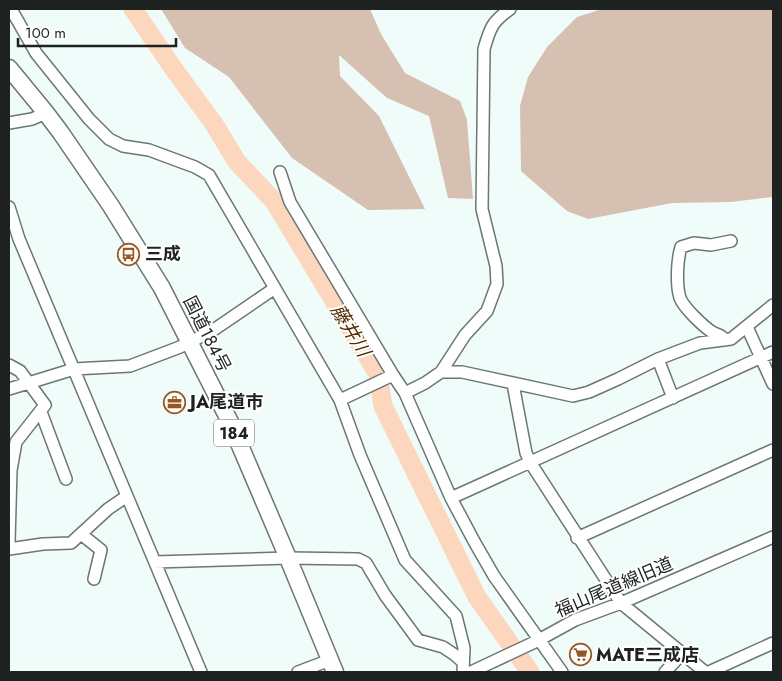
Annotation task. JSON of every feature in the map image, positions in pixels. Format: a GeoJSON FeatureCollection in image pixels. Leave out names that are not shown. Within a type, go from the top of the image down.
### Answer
{"type":"FeatureCollection","features":[{"type":"Feature","properties":{"kind":"highway","name":"国道184号"},"geometry":{"type":"LineString","coordinates":[[9,68],[46,113],[111,206],[162,288],[230,422],[332,666]]}},
{"type":"Feature","properties":{"kind":"street"},"geometry":{"type":"LineString","coordinates":[[11,9],[36,54],[89,119],[109,139],[123,146],[149,150],[195,167],[209,175],[340,400],[360,455],[405,560],[456,616],[464,648],[463,667]]}},
{"type":"Feature","properties":{"kind":"street"},"geometry":{"type":"LineString","coordinates":[[405,393],[441,372],[465,335],[487,311],[497,284],[496,266],[482,209],[484,49],[488,32],[497,18],[510,9]]}},
{"type":"Feature","properties":{"kind":"street"},"geometry":{"type":"LineString","coordinates":[[9,123],[32,119],[46,113]]}},
{"type":"Feature","properties":{"kind":"street"},"geometry":{"type":"LineString","coordinates":[[280,172],[290,202],[391,376],[405,393],[451,498],[494,576],[562,672]]}},
{"type":"Feature","properties":{"kind":"street"},"geometry":{"type":"LineString","coordinates":[[9,207],[14,239],[74,369],[201,672]]}},
{"type":"Feature","properties":{"kind":"street"},"geometry":{"type":"LineString","coordinates":[[725,340],[722,336],[712,332],[687,309],[680,297],[677,260],[681,247],[694,243],[711,245],[731,241]]}},
{"type":"Feature","properties":{"kind":"street"},"geometry":{"type":"LineString","coordinates":[[9,389],[74,369],[130,366],[180,347],[212,331],[275,288]]}},
{"type":"Feature","properties":{"kind":"street"},"geometry":{"type":"LineString","coordinates":[[441,372],[462,372],[573,396],[611,383],[658,359],[700,343],[731,339],[773,305]]}},
{"type":"Feature","properties":{"kind":"street"},"geometry":{"type":"LineString","coordinates":[[747,327],[773,384]]}},
{"type":"Feature","properties":{"kind":"street"},"geometry":{"type":"LineString","coordinates":[[451,498],[773,352]]}},
{"type":"Feature","properties":{"kind":"street"},"geometry":{"type":"LineString","coordinates":[[658,359],[673,398]]}},
{"type":"Feature","properties":{"kind":"street"},"geometry":{"type":"LineString","coordinates":[[9,365],[20,371],[45,405],[16,442],[11,470],[9,542]]}},
{"type":"Feature","properties":{"kind":"street"},"geometry":{"type":"LineString","coordinates":[[340,400],[391,376]]}},
{"type":"Feature","properties":{"kind":"street"},"geometry":{"type":"LineString","coordinates":[[513,384],[526,453],[577,538],[621,603],[705,672]]}},
{"type":"Feature","properties":{"kind":"street"},"geometry":{"type":"LineString","coordinates":[[41,412],[66,479]]}},
{"type":"Feature","properties":{"kind":"street"},"geometry":{"type":"LineString","coordinates":[[577,538],[773,450]]}},
{"type":"Feature","properties":{"kind":"street"},"geometry":{"type":"LineString","coordinates":[[9,549],[43,544],[71,543],[108,509],[127,496]]}},
{"type":"Feature","properties":{"kind":"street"},"geometry":{"type":"LineString","coordinates":[[81,534],[101,550],[94,579]]}},
{"type":"Feature","properties":{"kind":"street","name":"福山尾道線旧道"},"geometry":{"type":"LineString","coordinates":[[471,672],[494,665],[575,620],[621,603],[773,536]]}},
{"type":"Feature","properties":{"kind":"street"},"geometry":{"type":"LineString","coordinates":[[155,562],[288,558],[358,559],[366,563],[385,594],[418,640],[443,648],[463,667]]}},
{"type":"Feature","properties":{"kind":"street"},"geometry":{"type":"LineString","coordinates":[[709,672],[773,643]]}},
{"type":"Feature","properties":{"kind":"street"},"geometry":{"type":"LineString","coordinates":[[666,672],[682,654]]}},
{"type":"Feature","properties":{"kind":"street"},"geometry":{"type":"LineString","coordinates":[[298,672],[332,666]]}},
{"type":"Feature","properties":{"kind":"shaded area"},"geometry":{"type":"Polygon","coordinates":[[[161,9],[370,9],[381,34],[405,73],[460,101],[467,120],[473,199],[448,198],[429,116],[387,98],[339,55],[340,76],[379,116],[425,209],[368,210],[292,158],[229,77],[185,48],[161,9]]]}},
{"type":"Feature","properties":{"kind":"shaded area"},"geometry":{"type":"Polygon","coordinates":[[[602,9],[773,9],[773,197],[731,202],[672,203],[588,219],[567,211],[521,171],[520,106],[528,77],[547,47],[577,17],[602,9]]]}},
{"type":"Feature","properties":{"kind":"waterway","name":"藤井川"},"geometry":{"type":"LineString","coordinates":[[133,9],[214,124],[237,162],[274,201],[378,374],[383,406],[477,597],[530,672]]}},
{"type":"Feature","properties":{"kind":"place","name":"三成"},"geometry":{"type":"Point","coordinates":[129,254]}},
{"type":"Feature","properties":{"kind":"place","name":"JA尾道市"},"geometry":{"type":"Point","coordinates":[174,402]}},
{"type":"Feature","properties":{"kind":"place","name":"MATE三成店"},"geometry":{"type":"Point","coordinates":[580,655]}}]}
